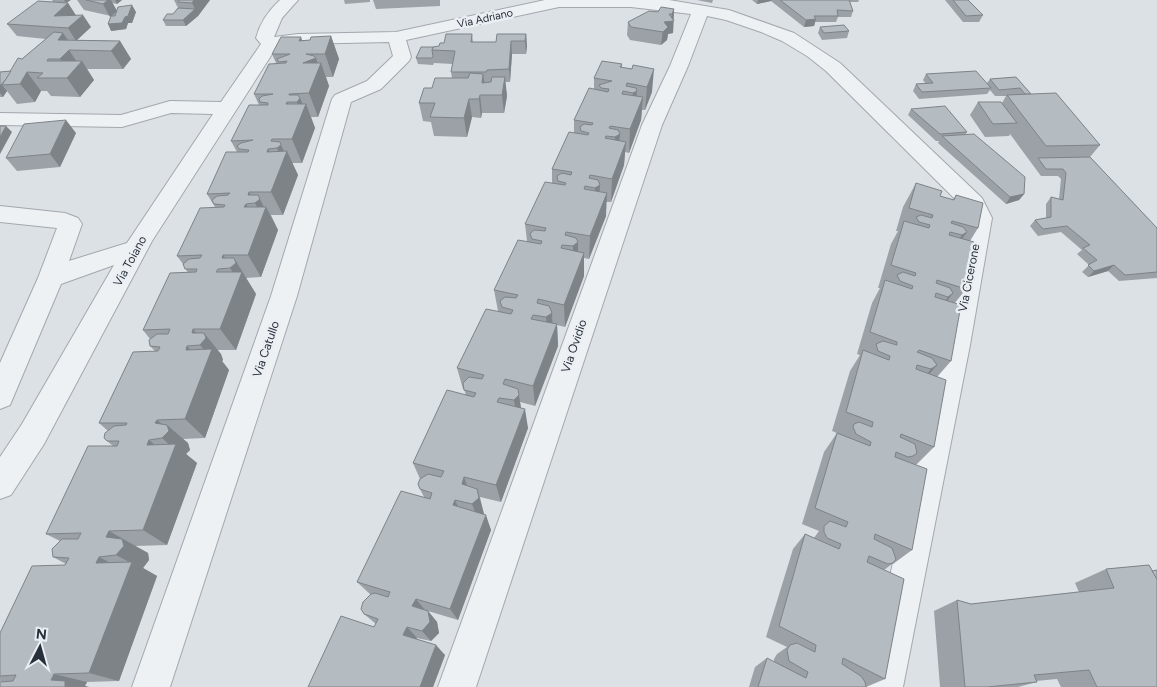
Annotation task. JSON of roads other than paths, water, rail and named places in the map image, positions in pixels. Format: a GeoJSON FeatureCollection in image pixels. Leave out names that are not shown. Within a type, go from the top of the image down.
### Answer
{"type":"FeatureCollection","features":[{"type":"Feature","properties":{"kind":"street"},"geometry":{"type":"LineString","coordinates":[[270,44],[265,38],[267,27],[283,5],[290,0]]}},
{"type":"Feature","properties":{"kind":"street","name":"Via Adriano"},"geometry":{"type":"LineString","coordinates":[[270,44],[298,39],[396,37],[559,2],[631,2],[701,9]]}},
{"type":"Feature","properties":{"kind":"street","name":"Via Ovidio"},"geometry":{"type":"LineString","coordinates":[[457,687],[649,134],[679,66],[701,9]]}},
{"type":"Feature","properties":{"kind":"street","name":"Via Cicerone"},"geometry":{"type":"LineString","coordinates":[[701,9],[730,15],[767,28],[813,52],[833,67],[974,204],[980,218],[956,345],[884,687]]}},
{"type":"Feature","properties":{"kind":"street","name":"Via Catullo"},"geometry":{"type":"LineString","coordinates":[[151,687],[284,296],[342,99],[374,85],[402,57],[396,37]]}},
{"type":"Feature","properties":{"kind":"street","name":"Via Toiano"},"geometry":{"type":"LineString","coordinates":[[0,484],[33,434],[135,250],[270,44]]}},
{"type":"Feature","properties":{"kind":"street"},"geometry":{"type":"LineString","coordinates":[[0,119],[122,121],[170,107],[228,108]]}},
{"type":"Feature","properties":{"kind":"street"},"geometry":{"type":"LineString","coordinates":[[0,214],[64,221],[70,224],[51,278],[0,396]]}},
{"type":"Feature","properties":{"kind":"street"},"geometry":{"type":"LineString","coordinates":[[51,278],[90,263],[135,250]]}}]}
